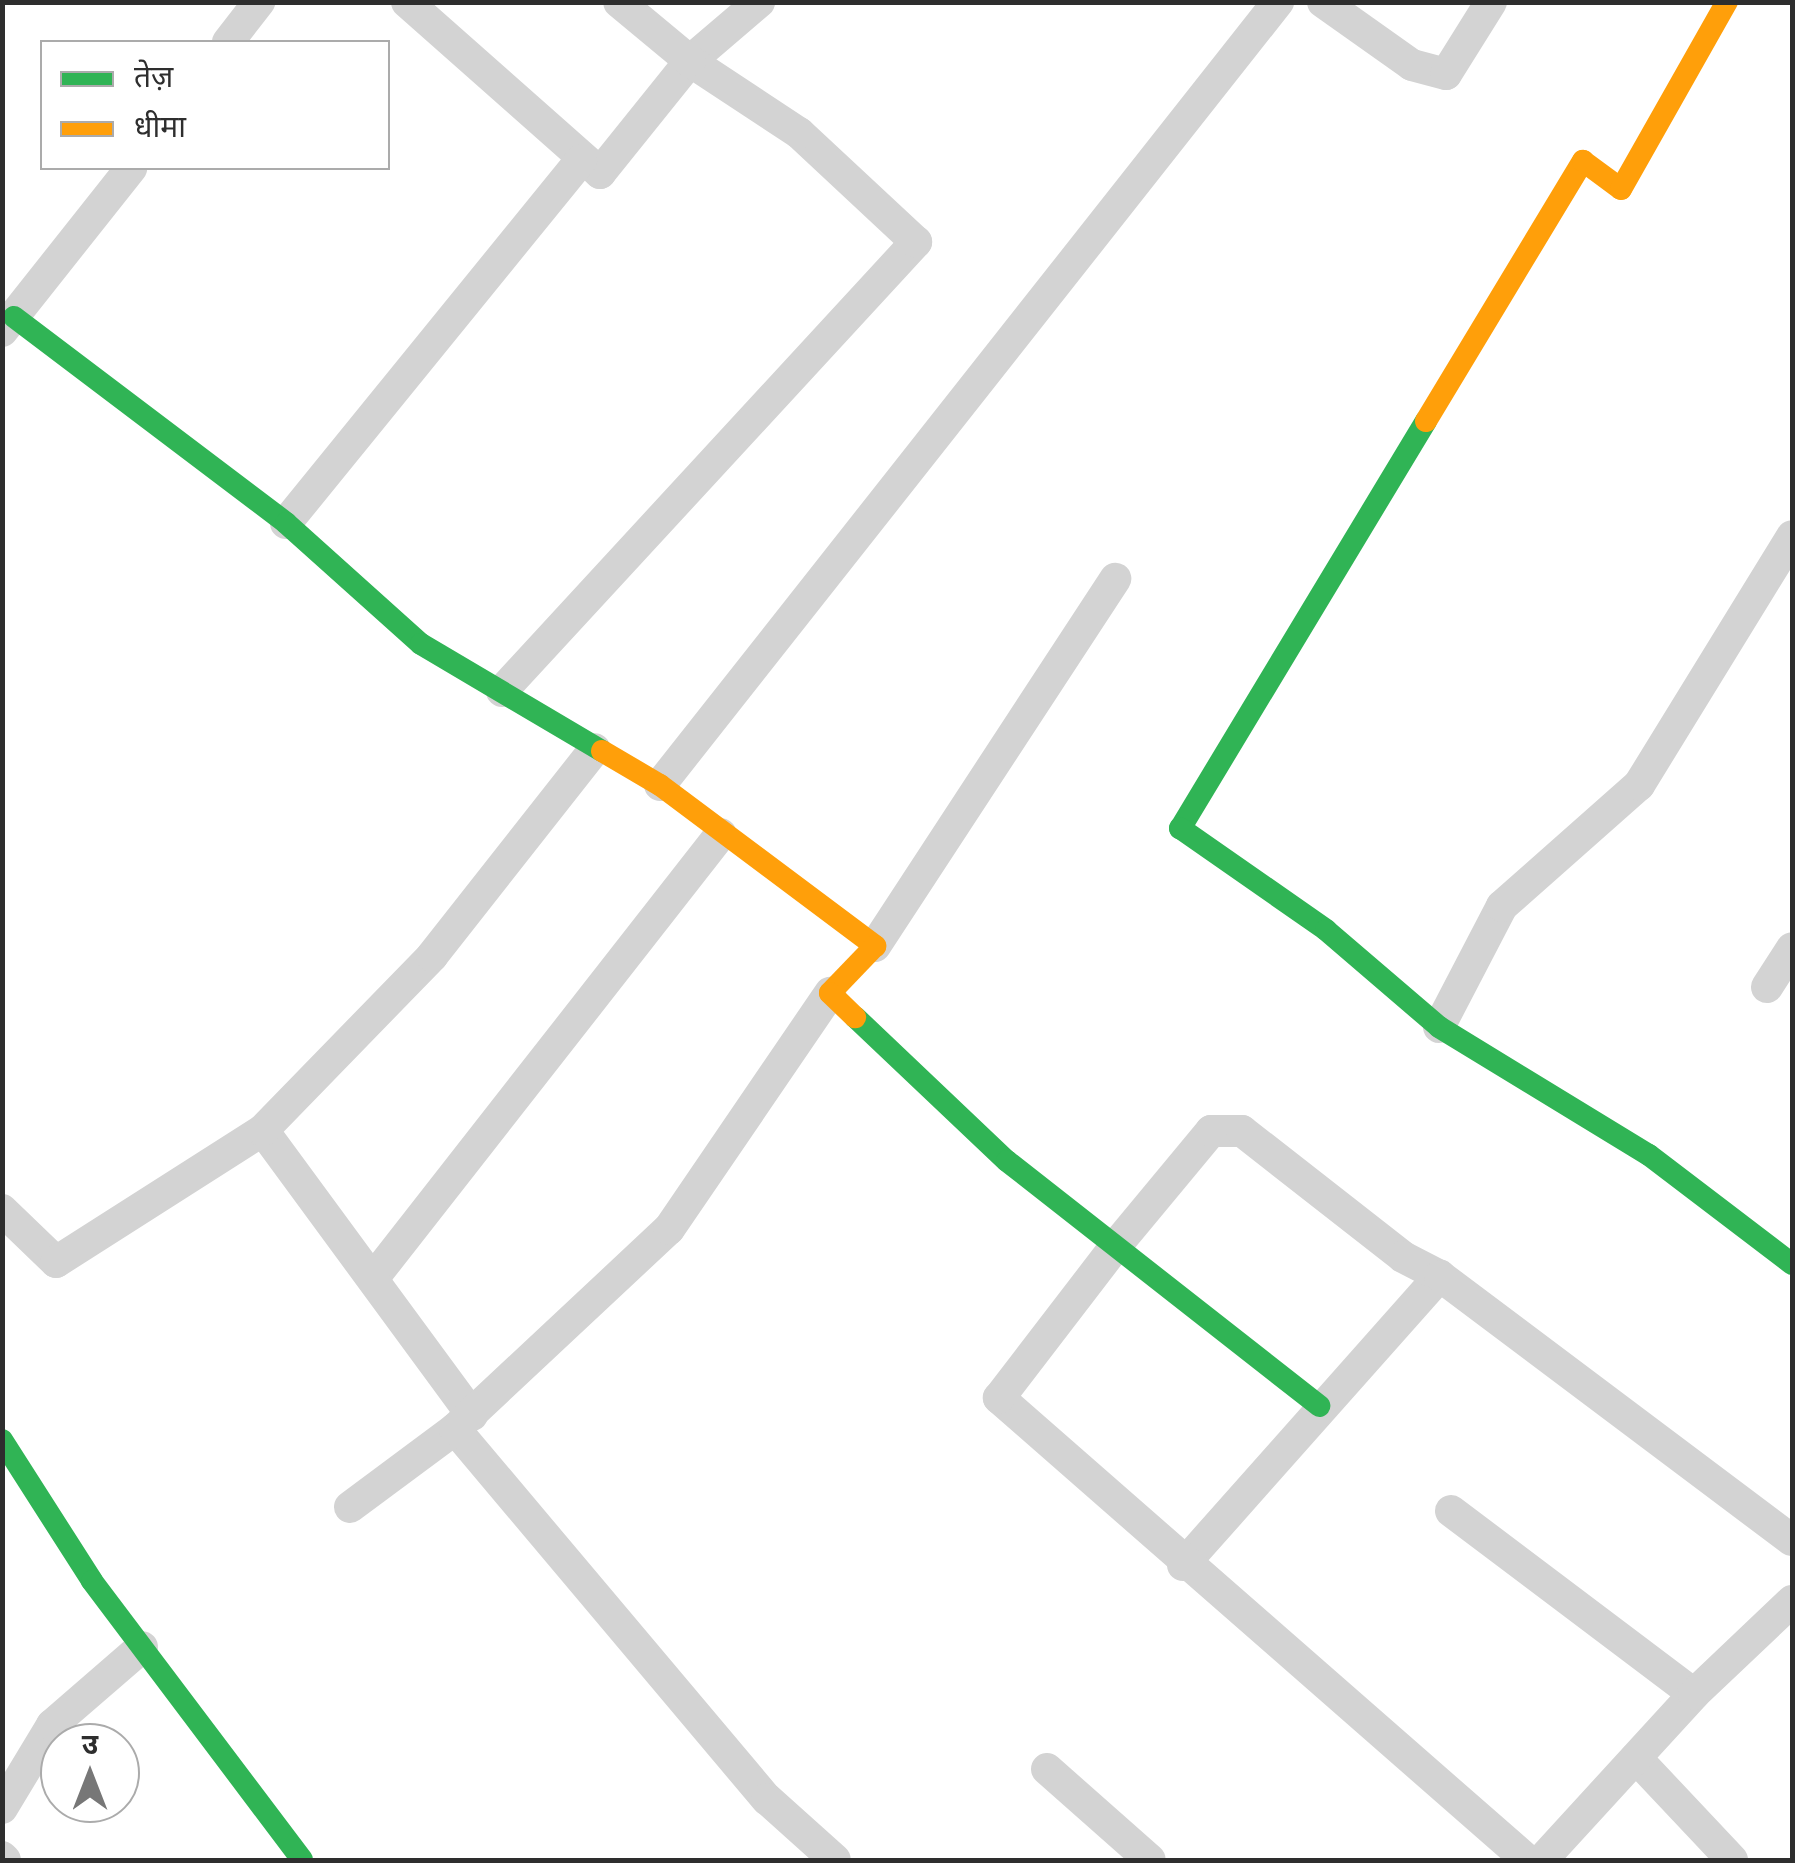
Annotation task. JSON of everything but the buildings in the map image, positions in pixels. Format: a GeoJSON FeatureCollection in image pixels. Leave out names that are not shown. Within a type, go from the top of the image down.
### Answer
{"type":"FeatureCollection","features":[{"type":"Feature","properties":{"kind":"street"},"geometry":{"type":"LineString","coordinates":[[230,40],[259,2]]}},
{"type":"Feature","properties":{"kind":"street"},"geometry":{"type":"LineString","coordinates":[[407,2],[600,173],[690,61],[759,2]]}},
{"type":"Feature","properties":{"kind":"street"},"geometry":{"type":"LineString","coordinates":[[502,691],[916,242],[799,133],[690,61],[619,2]]}},
{"type":"Feature","properties":{"kind":"street"},"geometry":{"type":"LineString","coordinates":[[660,785],[1278,2]]}},
{"type":"Feature","properties":{"kind":"street"},"geometry":{"type":"LineString","coordinates":[[1323,2],[1412,64],[1446,74],[1491,2]]}},
{"type":"Feature","properties":{"kind":"street"},"geometry":{"type":"LineString","coordinates":[[1728,2],[1622,189],[1583,161],[1180,828],[1326,930],[1439,1027],[1649,1155],[1738,1229],[1792,1264]]}},
{"type":"Feature","properties":{"kind":"street"},"geometry":{"type":"LineString","coordinates":[[286,523],[581,160]]}},
{"type":"Feature","properties":{"kind":"street"},"geometry":{"type":"LineString","coordinates":[[129,170],[8,324],[286,523],[422,644],[660,785],[720,834],[875,946]]}},
{"type":"Feature","properties":{"kind":"street"},"geometry":{"type":"LineString","coordinates":[[1439,1027],[1502,906],[1639,785],[1792,536]]}},
{"type":"Feature","properties":{"kind":"street"},"geometry":{"type":"LineString","coordinates":[[350,1506],[464,1422],[669,1229],[830,993],[875,946],[1115,579]]}},
{"type":"Feature","properties":{"kind":"street"},"geometry":{"type":"LineString","coordinates":[[2,1210],[56,1262],[262,1130],[432,956],[595,748]]}},
{"type":"Feature","properties":{"kind":"street"},"geometry":{"type":"LineString","coordinates":[[375,1276],[720,834]]}},
{"type":"Feature","properties":{"kind":"street"},"geometry":{"type":"LineString","coordinates":[[1767,987],[1792,948]]}},
{"type":"Feature","properties":{"kind":"street"},"geometry":{"type":"LineString","coordinates":[[830,993],[1007,1161],[1320,1406]]}},
{"type":"Feature","properties":{"kind":"street"},"geometry":{"type":"LineString","coordinates":[[262,1130],[375,1276],[464,1422],[767,1800],[835,1860]]}},
{"type":"Feature","properties":{"kind":"street"},"geometry":{"type":"LineString","coordinates":[[1527,1860],[1183,1565],[999,1398],[1114,1248],[1212,1131],[1242,1131],[1403,1257],[1440,1276],[1792,1540]]}},
{"type":"Feature","properties":{"kind":"street"},"geometry":{"type":"LineString","coordinates":[[1183,1565],[1320,1406],[1440,1276]]}},
{"type":"Feature","properties":{"kind":"street"},"geometry":{"type":"LineString","coordinates":[[2,1440],[142,1647],[302,1860]]}},
{"type":"Feature","properties":{"kind":"street"},"geometry":{"type":"LineString","coordinates":[[1451,1511],[1694,1694]]}},
{"type":"Feature","properties":{"kind":"street"},"geometry":{"type":"LineString","coordinates":[[1542,1860],[1694,1694],[1792,1601]]}},
{"type":"Feature","properties":{"kind":"street"},"geometry":{"type":"LineString","coordinates":[[2,1808],[52,1725],[142,1647]]}},
{"type":"Feature","properties":{"kind":"street"},"geometry":{"type":"LineString","coordinates":[[1636,1758],[1732,1860]]}},
{"type":"Feature","properties":{"kind":"street"},"geometry":{"type":"LineString","coordinates":[[1047,1768],[1150,1860]]}},
{"type":"Feature","properties":{"kind":"traffic: fast"},"geometry":{"type":"LineString","coordinates":[[14,317],[286,523],[421,644],[602,751]]}},
{"type":"Feature","properties":{"kind":"traffic: fast"},"geometry":{"type":"LineString","coordinates":[[1426,421],[1180,828],[1326,930],[1439,1027],[1649,1155],[1792,1264]]}},
{"type":"Feature","properties":{"kind":"traffic: fast"},"geometry":{"type":"LineString","coordinates":[[855,1017],[1007,1161],[1319,1406]]}},
{"type":"Feature","properties":{"kind":"traffic: fast"},"geometry":{"type":"LineString","coordinates":[[2,1440],[92,1581],[302,1860]]}},
{"type":"Feature","properties":{"kind":"traffic: slow"},"geometry":{"type":"LineString","coordinates":[[1426,421],[1583,161],[1621,189],[1727,2]]}},
{"type":"Feature","properties":{"kind":"traffic: slow"},"geometry":{"type":"LineString","coordinates":[[602,751],[660,785],[875,946],[830,993],[855,1017]]}}]}
